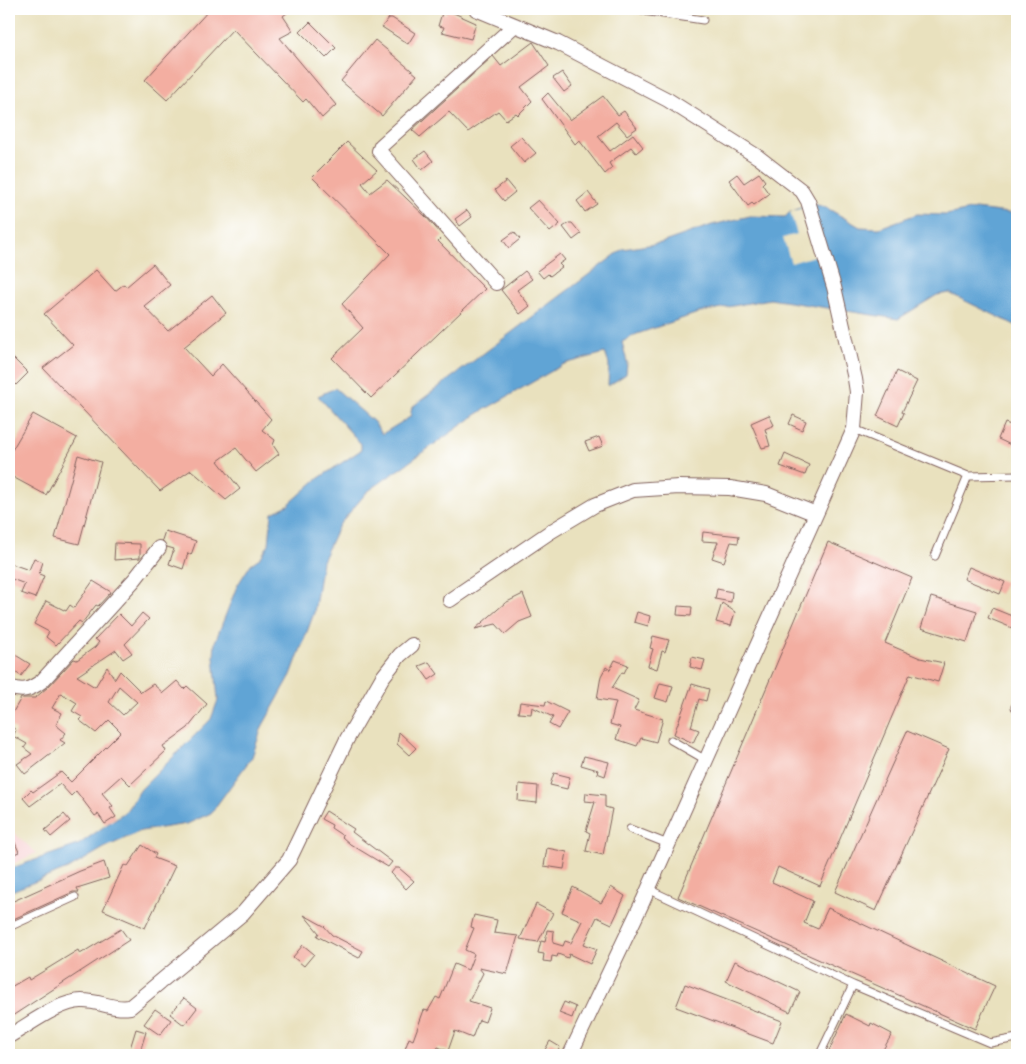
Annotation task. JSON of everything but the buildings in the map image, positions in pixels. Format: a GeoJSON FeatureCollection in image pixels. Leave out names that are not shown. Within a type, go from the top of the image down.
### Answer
{"type":"FeatureCollection","features":[{"type":"Feature","properties":{"kind":"street"},"geometry":{"type":"LineString","coordinates":[[476,9],[558,43],[668,100],[758,157],[796,184],[808,201],[834,287],[857,392],[854,428],[648,889],[570,1055]]}},
{"type":"Feature","properties":{"kind":"street"},"geometry":{"type":"LineString","coordinates":[[496,283],[379,151],[381,146],[515,25]]}},
{"type":"Feature","properties":{"kind":"street"},"geometry":{"type":"LineString","coordinates":[[450,600],[550,532],[594,505],[633,490],[679,487],[730,488],[766,494],[816,514]]}},
{"type":"Feature","properties":{"kind":"street"},"geometry":{"type":"LineString","coordinates":[[9,687],[23,691],[34,687],[42,681],[135,579],[159,548]]}},
{"type":"Feature","properties":{"kind":"street"},"geometry":{"type":"LineString","coordinates":[[9,1036],[66,1004],[93,1002],[113,1008],[130,1006],[243,913],[288,860],[347,739],[378,685],[394,662],[412,646]]}},
{"type":"Feature","properties":{"kind":"lane"},"geometry":{"type":"LineString","coordinates":[[630,9],[703,20]]}},
{"type":"Feature","properties":{"kind":"lane"},"geometry":{"type":"LineString","coordinates":[[854,428],[968,476],[1017,475]]}},
{"type":"Feature","properties":{"kind":"lane"},"geometry":{"type":"LineString","coordinates":[[935,556],[968,476]]}},
{"type":"Feature","properties":{"kind":"lane"},"geometry":{"type":"LineString","coordinates":[[671,740],[706,760]]}},
{"type":"Feature","properties":{"kind":"lane"},"geometry":{"type":"LineString","coordinates":[[630,829],[668,844]]}},
{"type":"Feature","properties":{"kind":"lane"},"geometry":{"type":"LineString","coordinates":[[648,889],[853,985],[990,1043],[1017,1038]]}},
{"type":"Feature","properties":{"kind":"lane"},"geometry":{"type":"LineString","coordinates":[[9,927],[75,897]]}},
{"type":"Feature","properties":{"kind":"lane"},"geometry":{"type":"LineString","coordinates":[[821,1052],[853,985]]}},
{"type":"Feature","properties":{"kind":"shaded area"},"geometry":{"type":"Polygon","coordinates":[[[9,828],[36,853],[9,866],[9,828]]]}},
{"type":"Feature","properties":{"kind":"water"},"geometry":{"type":"Polygon","coordinates":[[[811,203],[827,208],[860,227],[879,228],[917,214],[946,215],[975,209],[1017,214],[1017,326],[949,293],[937,295],[898,319],[770,299],[701,312],[637,334],[622,342],[627,362],[626,374],[608,386],[609,364],[605,353],[564,364],[477,414],[367,492],[339,525],[322,561],[314,613],[291,675],[262,727],[252,757],[211,813],[187,824],[141,831],[104,848],[70,868],[9,892],[9,869],[78,845],[126,811],[141,789],[211,719],[218,700],[214,657],[215,642],[237,586],[251,564],[261,557],[269,544],[272,513],[288,505],[316,480],[361,450],[361,444],[318,396],[335,388],[374,422],[382,434],[410,417],[412,407],[623,249],[661,243],[712,225],[750,216],[785,217],[790,212],[811,203]]]}},
{"type":"Feature","properties":{"kind":"pier"},"geometry":{"type":"Polygon","coordinates":[[[803,208],[817,255],[791,263],[783,238],[797,234],[790,212],[803,208]]]}}]}
